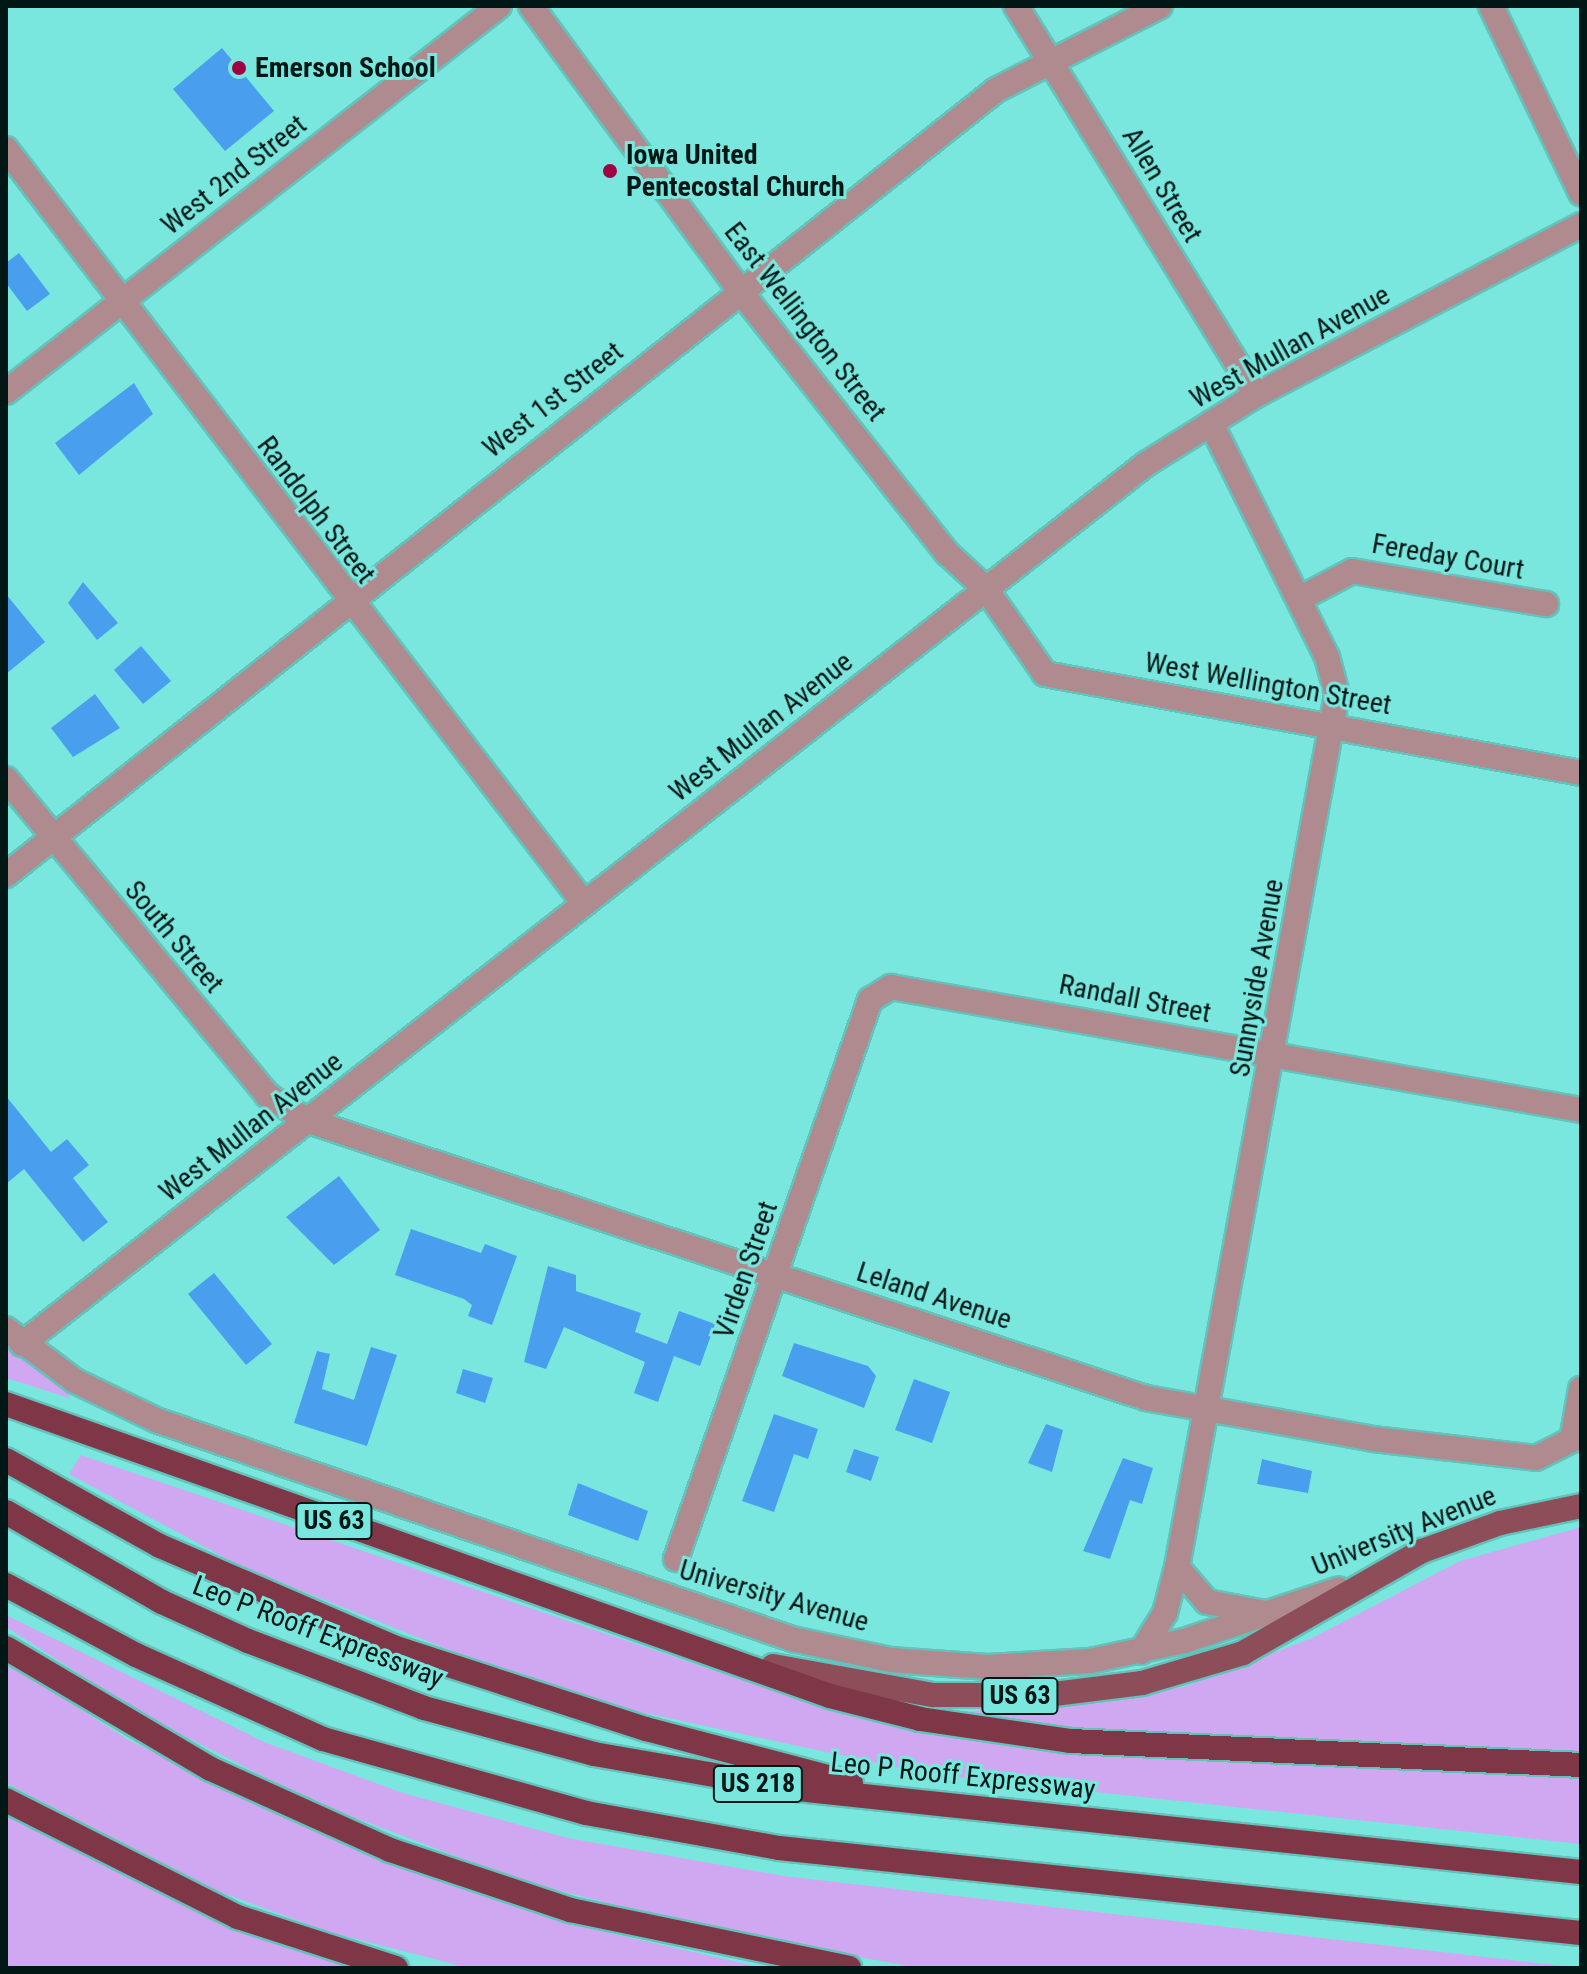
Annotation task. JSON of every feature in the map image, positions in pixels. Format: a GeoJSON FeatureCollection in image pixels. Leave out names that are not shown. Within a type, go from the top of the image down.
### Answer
{"type":"FeatureCollection","features":[{"type":"Feature","properties":{"kind":"highway","name":"US 63"},"geometry":{"type":"LineString","coordinates":[[6,1404],[662,1636]]}},
{"type":"Feature","properties":{"kind":"highway"},"geometry":{"type":"LineString","coordinates":[[6,1460],[56,1491],[160,1546],[393,1647],[631,1725],[915,1801]]}},
{"type":"Feature","properties":{"kind":"highway","name":"Leo P Rooff Expressway"},"geometry":{"type":"LineString","coordinates":[[6,1512],[162,1602],[424,1708],[696,1775],[1570,1871]]}},
{"type":"Feature","properties":{"kind":"highway","name":"US 218"},"geometry":{"type":"LineString","coordinates":[[6,1585],[136,1655],[323,1739],[586,1813],[779,1848],[1581,1933]]}},
{"type":"Feature","properties":{"kind":"highway"},"geometry":{"type":"LineString","coordinates":[[662,1636],[830,1696],[991,1731],[1581,1765]]}},
{"type":"Feature","properties":{"kind":"highway"},"geometry":{"type":"LineString","coordinates":[[6,1648],[211,1769],[390,1850],[570,1910],[849,1968]]}},
{"type":"Feature","properties":{"kind":"highway"},"geometry":{"type":"LineString","coordinates":[[6,1800],[225,1912],[396,1968]]}},
{"type":"Feature","properties":{"kind":"main road","name":"University Avenue"},"geometry":{"type":"LineString","coordinates":[[1360,1581],[1456,1538],[1581,1506]]}},
{"type":"Feature","properties":{"kind":"main road","name":"US 63"},"geometry":{"type":"LineString","coordinates":[[662,1636],[882,1690],[1046,1695],[1142,1683],[1243,1653],[1360,1581]]}},
{"type":"Feature","properties":{"kind":"street","name":"West 2nd Street"},"geometry":{"type":"LineString","coordinates":[[6,392],[499,6]]}},
{"type":"Feature","properties":{"kind":"street","name":"East Wellington Street"},"geometry":{"type":"LineString","coordinates":[[531,6],[740,291],[947,553],[986,589]]}},
{"type":"Feature","properties":{"kind":"street","name":"Allen Street"},"geometry":{"type":"LineString","coordinates":[[1016,6],[1256,395]]}},
{"type":"Feature","properties":{"kind":"street","name":"West 1st Street"},"geometry":{"type":"LineString","coordinates":[[6,875],[346,601],[996,90],[1160,6]]}},
{"type":"Feature","properties":{"kind":"street"},"geometry":{"type":"LineString","coordinates":[[1491,6],[1581,193]]}},
{"type":"Feature","properties":{"kind":"street","name":"Randolph Street"},"geometry":{"type":"LineString","coordinates":[[6,149],[346,601],[584,903]]}},
{"type":"Feature","properties":{"kind":"street","name":"West Mullan Avenue"},"geometry":{"type":"LineString","coordinates":[[14,1337],[308,1121],[1146,464],[1256,395],[1581,225]]}},
{"type":"Feature","properties":{"kind":"street","name":"Sunnyside Avenue"},"geometry":{"type":"LineString","coordinates":[[1141,1652],[1165,1613],[1177,1567],[1334,727],[1333,674],[1211,423]]}},
{"type":"Feature","properties":{"kind":"street","name":"Fereday Court"},"geometry":{"type":"LineString","coordinates":[[1299,599],[1352,571],[1546,604]]}},
{"type":"Feature","properties":{"kind":"street","name":"West Wellington Street"},"geometry":{"type":"LineString","coordinates":[[986,589],[1045,674],[1581,773]]}},
{"type":"Feature","properties":{"kind":"street","name":"South Street"},"geometry":{"type":"LineString","coordinates":[[6,779],[267,1095],[308,1121]]}},
{"type":"Feature","properties":{"kind":"street","name":"Randall Street"},"geometry":{"type":"LineString","coordinates":[[870,1000],[891,987],[917,988],[1581,1110]]}},
{"type":"Feature","properties":{"kind":"street","name":"Virden Street"},"geometry":{"type":"LineString","coordinates":[[676,1559],[870,1000]]}},
{"type":"Feature","properties":{"kind":"street","name":"Leland Avenue"},"geometry":{"type":"LineString","coordinates":[[308,1121],[1146,1398],[1373,1439],[1536,1458],[1557,1453],[1572,1440],[1581,1389]]}},
{"type":"Feature","properties":{"kind":"street","name":"University Avenue"},"geometry":{"type":"LineString","coordinates":[[14,1337],[87,1388],[156,1420],[792,1639],[891,1660],[988,1667],[1141,1652],[1275,1615],[1360,1581]]}},
{"type":"Feature","properties":{"kind":"street"},"geometry":{"type":"LineString","coordinates":[[1177,1567],[1207,1602],[1275,1615]]}},
{"type":"Feature","properties":{"kind":"shaded area"},"geometry":{"type":"Polygon","coordinates":[[[6,1347],[68,1392],[69,1398],[6,1378],[6,1347]]]}},
{"type":"Feature","properties":{"kind":"shaded area"},"geometry":{"type":"Polygon","coordinates":[[[81,1455],[777,1692],[924,1731],[1064,1753],[1581,1776],[1581,1844],[928,1774],[622,1708],[477,1661],[242,1567],[69,1474],[81,1455]]]}},
{"type":"Feature","properties":{"kind":"shaded area"},"geometry":{"type":"Polygon","coordinates":[[[1581,1527],[1581,1752],[1062,1729],[948,1712],[1082,1705],[1184,1687],[1312,1638],[1460,1561],[1581,1527]]]}},
{"type":"Feature","properties":{"kind":"shaded area"},"geometry":{"type":"Polygon","coordinates":[[[6,1615],[264,1742],[403,1793],[568,1838],[784,1876],[1581,1968],[920,1968],[726,1933],[521,1881],[311,1801],[145,1716],[6,1627],[6,1615]]]}},
{"type":"Feature","properties":{"kind":"shaded area"},"geometry":{"type":"Polygon","coordinates":[[[6,1662],[127,1739],[364,1854],[565,1923],[764,1968],[469,1968],[329,1932],[201,1885],[6,1783],[6,1662]]]}},
{"type":"Feature","properties":{"kind":"shaded area"},"geometry":{"type":"Polygon","coordinates":[[[6,1816],[211,1919],[357,1968],[6,1968],[6,1816]]]}},
{"type":"Feature","properties":{"kind":"building"},"geometry":{"type":"Polygon","coordinates":[[[222,48],[274,111],[225,151],[173,89],[222,48]]]}},
{"type":"Feature","properties":{"kind":"building"},"geometry":{"type":"Polygon","coordinates":[[[19,253],[50,294],[27,311],[6,283],[6,263],[19,253]]]}},
{"type":"Feature","properties":{"kind":"building"},"geometry":{"type":"Polygon","coordinates":[[[134,383],[153,414],[79,475],[55,443],[134,383]]]}},
{"type":"Feature","properties":{"kind":"building"},"geometry":{"type":"Polygon","coordinates":[[[83,582],[118,623],[97,640],[68,603],[83,582]]]}},
{"type":"Feature","properties":{"kind":"building"},"geometry":{"type":"Polygon","coordinates":[[[6,594],[45,642],[6,674],[6,594]]]}},
{"type":"Feature","properties":{"kind":"building"},"geometry":{"type":"Polygon","coordinates":[[[141,646],[171,681],[143,704],[114,670],[141,646]]]}},
{"type":"Feature","properties":{"kind":"building"},"geometry":{"type":"Polygon","coordinates":[[[95,694],[120,728],[73,757],[51,728],[95,694]]]}},
{"type":"Feature","properties":{"kind":"building"},"geometry":{"type":"Polygon","coordinates":[[[6,1096],[51,1152],[67,1139],[89,1165],[73,1178],[108,1222],[83,1242],[24,1169],[6,1184],[6,1096]]]}},
{"type":"Feature","properties":{"kind":"building"},"geometry":{"type":"Polygon","coordinates":[[[339,1176],[380,1230],[334,1265],[286,1217],[339,1176]]]}},
{"type":"Feature","properties":{"kind":"building"},"geometry":{"type":"Polygon","coordinates":[[[411,1229],[481,1253],[485,1244],[517,1256],[492,1325],[468,1316],[472,1305],[464,1299],[395,1275],[411,1229]]]}},
{"type":"Feature","properties":{"kind":"building"},"geometry":{"type":"Polygon","coordinates":[[[548,1266],[576,1275],[576,1291],[641,1313],[635,1332],[667,1344],[679,1311],[715,1324],[700,1366],[674,1356],[658,1402],[634,1393],[645,1362],[564,1327],[546,1369],[524,1362],[548,1266]]]}},
{"type":"Feature","properties":{"kind":"building"},"geometry":{"type":"Polygon","coordinates":[[[214,1273],[272,1344],[246,1365],[188,1294],[214,1273]]]}},
{"type":"Feature","properties":{"kind":"building"},"geometry":{"type":"Polygon","coordinates":[[[794,1343],[868,1366],[876,1376],[864,1408],[782,1376],[794,1343]]]}},
{"type":"Feature","properties":{"kind":"building"},"geometry":{"type":"Polygon","coordinates":[[[371,1347],[397,1355],[367,1446],[294,1423],[317,1351],[330,1354],[322,1389],[354,1400],[371,1347]]]}},
{"type":"Feature","properties":{"kind":"building"},"geometry":{"type":"Polygon","coordinates":[[[463,1369],[493,1378],[485,1403],[456,1393],[463,1369]]]}},
{"type":"Feature","properties":{"kind":"building"},"geometry":{"type":"Polygon","coordinates":[[[914,1379],[950,1392],[932,1443],[895,1430],[914,1379]]]}},
{"type":"Feature","properties":{"kind":"building"},"geometry":{"type":"Polygon","coordinates":[[[774,1414],[818,1429],[808,1459],[794,1454],[774,1512],[742,1501],[774,1414]]]}},
{"type":"Feature","properties":{"kind":"building"},"geometry":{"type":"Polygon","coordinates":[[[1046,1424],[1063,1430],[1052,1472],[1028,1463],[1046,1424]]]}},
{"type":"Feature","properties":{"kind":"building"},"geometry":{"type":"Polygon","coordinates":[[[854,1449],[879,1457],[871,1481],[846,1472],[854,1449]]]}},
{"type":"Feature","properties":{"kind":"building"},"geometry":{"type":"Polygon","coordinates":[[[1123,1458],[1153,1468],[1142,1504],[1130,1500],[1110,1559],[1083,1551],[1123,1458]]]}},
{"type":"Feature","properties":{"kind":"building"},"geometry":{"type":"Polygon","coordinates":[[[1262,1459],[1312,1471],[1308,1493],[1257,1484],[1262,1459]]]}},
{"type":"Feature","properties":{"kind":"building"},"geometry":{"type":"Polygon","coordinates":[[[578,1483],[648,1511],[638,1541],[568,1515],[578,1483]]]}},
{"type":"Feature","properties":{"kind":"place","name":"Emerson School"},"geometry":{"type":"Point","coordinates":[239,68]}},
{"type":"Feature","properties":{"kind":"place","name":"Iowa United Pentecostal Church"},"geometry":{"type":"Point","coordinates":[610,171]}}]}
